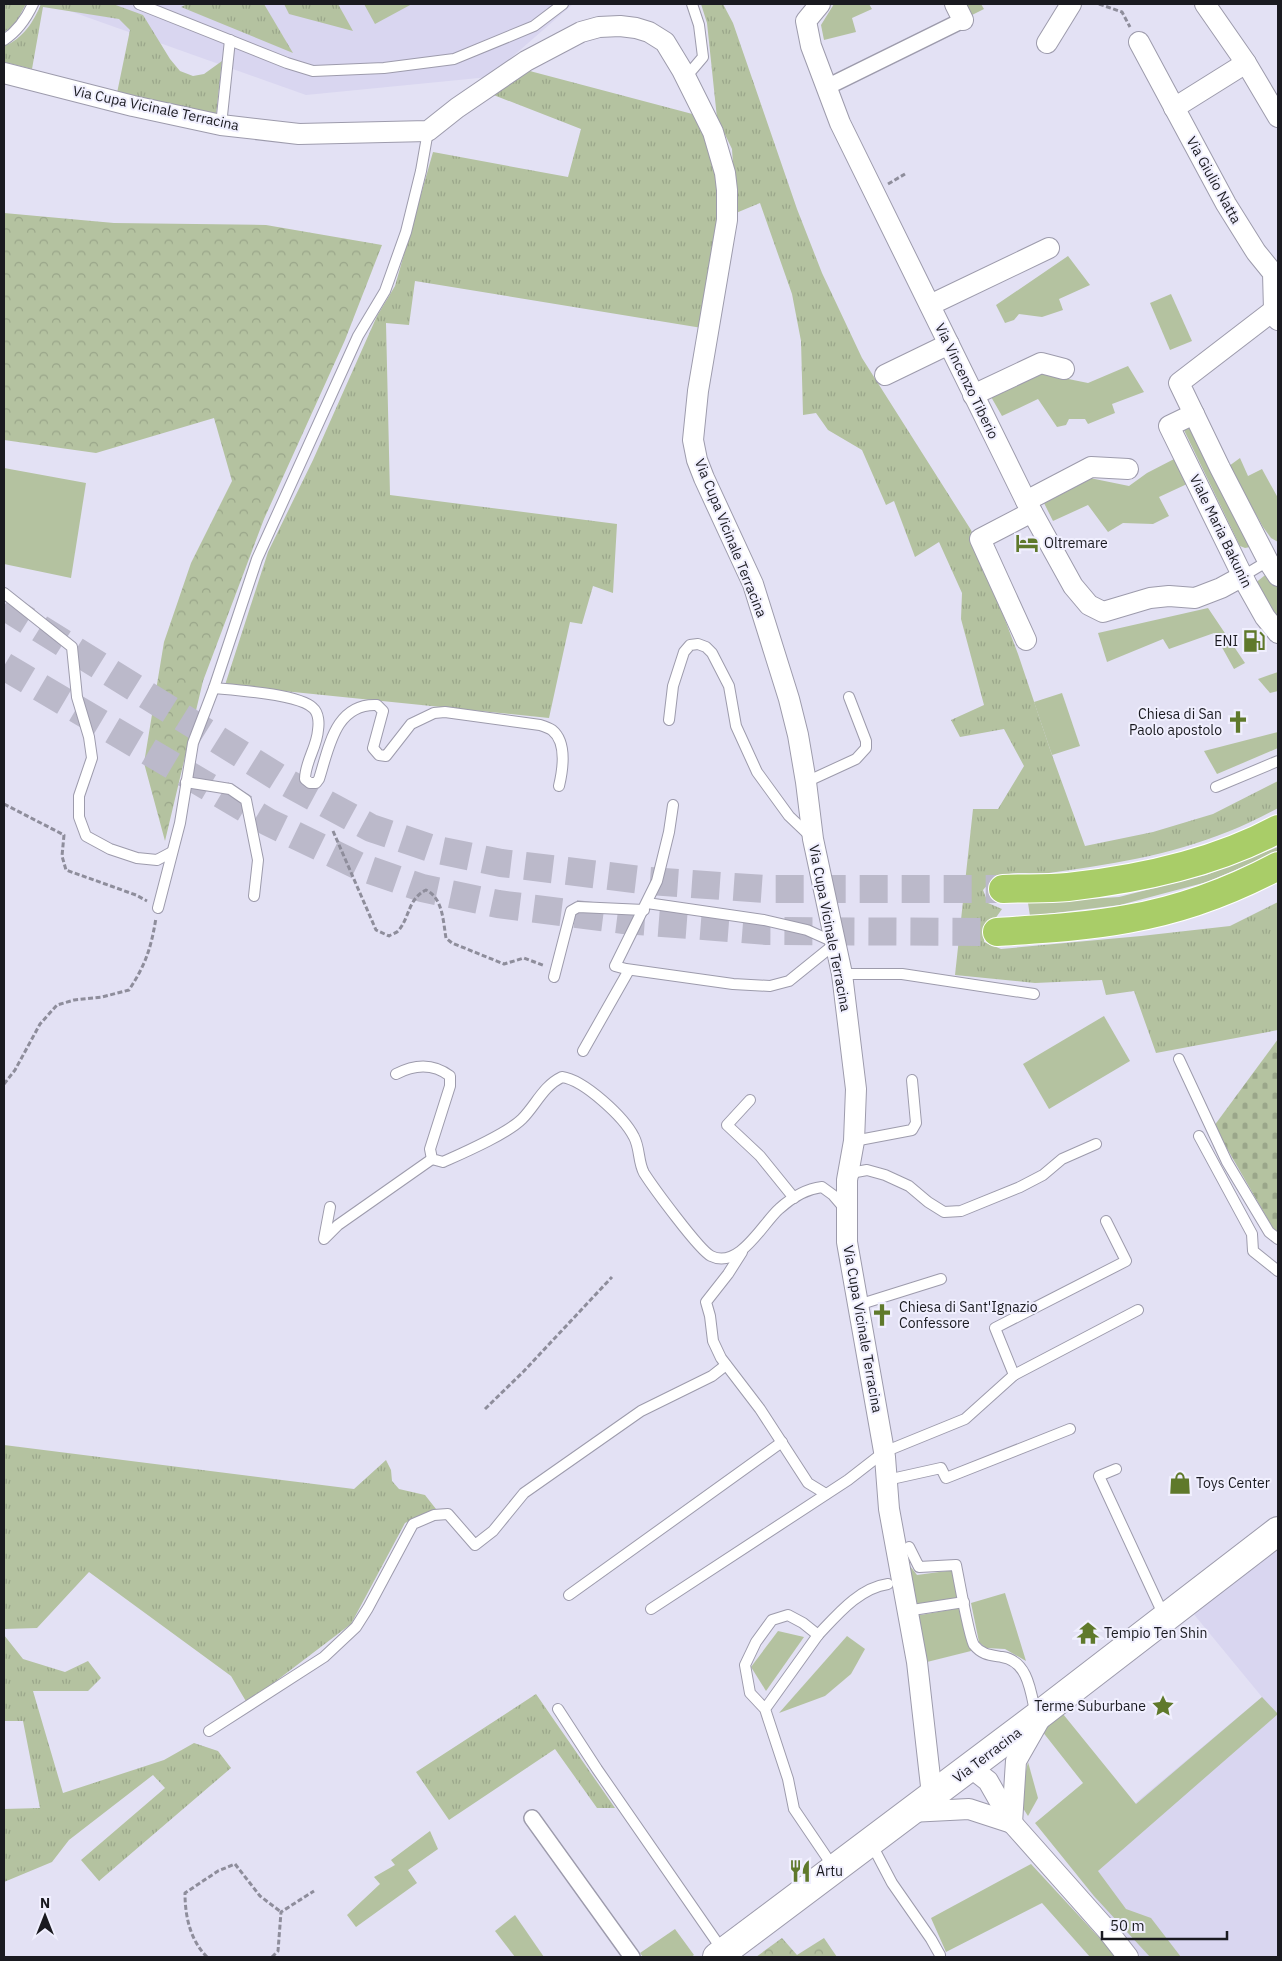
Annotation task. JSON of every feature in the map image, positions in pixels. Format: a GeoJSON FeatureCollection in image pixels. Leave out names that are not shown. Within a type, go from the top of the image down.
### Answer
{"type":"FeatureCollection","features":[{"type":"Feature","properties":{"kind":"highway"},"geometry":{"type":"LineString","coordinates":[[1003,889],[1068,887],[1143,875],[1206,860],[1261,839],[1278,829]]}},
{"type":"Feature","properties":{"kind":"highway"},"geometry":{"type":"LineString","coordinates":[[997,932],[1063,928],[1137,917],[1185,906],[1244,884],[1278,866]]}},
{"type":"Feature","properties":{"kind":"main road","name":"Via Terracina"},"geometry":{"type":"LineString","coordinates":[[721,1955],[1040,1715],[1278,1531]]}},
{"type":"Feature","properties":{"kind":"street","name":"Via Vincenzo Tiberio"},"geometry":{"type":"LineString","coordinates":[[820,4],[806,21],[812,46],[840,123],[973,395],[1029,506],[1073,586],[1089,605],[1103,612],[1150,598],[1169,596],[1195,598],[1221,588],[1243,576]]}},
{"type":"Feature","properties":{"kind":"street"},"geometry":{"type":"LineString","coordinates":[[1047,43],[1071,4]]}},
{"type":"Feature","properties":{"kind":"street"},"geometry":{"type":"LineString","coordinates":[[1212,6],[1278,117]]}},
{"type":"Feature","properties":{"kind":"street"},"geometry":{"type":"LineString","coordinates":[[827,87],[959,12]]}},
{"type":"Feature","properties":{"kind":"street","name":"Via Cupa Vicinale Terracina"},"geometry":{"type":"LineString","coordinates":[[4,73],[133,106],[221,125],[299,134],[428,131],[456,108],[526,61],[581,32],[599,27],[620,26],[649,32],[665,42],[686,77],[713,132],[723,164],[727,190],[727,220],[698,391],[693,440],[697,460],[704,478],[755,592],[788,699],[798,735],[813,839],[842,974],[856,1089],[854,1141],[847,1180],[847,1242],[884,1452],[889,1509],[916,1662],[932,1795]]}},
{"type":"Feature","properties":{"kind":"street","name":"Via Giulio Natta"},"geometry":{"type":"LineString","coordinates":[[1139,42],[1226,204],[1256,252],[1275,269],[1276,315]]}},
{"type":"Feature","properties":{"kind":"street"},"geometry":{"type":"LineString","coordinates":[[1174,108],[1246,63]]}},
{"type":"Feature","properties":{"kind":"street"},"geometry":{"type":"LineString","coordinates":[[930,305],[1049,248]]}},
{"type":"Feature","properties":{"kind":"street","name":"Viale Maria Bakunin"},"geometry":{"type":"LineString","coordinates":[[1275,564],[1250,527],[1179,383],[1276,315]]}},
{"type":"Feature","properties":{"kind":"street"},"geometry":{"type":"LineString","coordinates":[[885,375],[949,344]]}},
{"type":"Feature","properties":{"kind":"street"},"geometry":{"type":"LineString","coordinates":[[973,395],[1041,363],[1064,368]]}},
{"type":"Feature","properties":{"kind":"street","name":"Viale Maria Bakunin"},"geometry":{"type":"LineString","coordinates":[[1194,414],[1168,426],[1243,576],[1265,617],[1278,633]]}},
{"type":"Feature","properties":{"kind":"street"},"geometry":{"type":"LineString","coordinates":[[1026,640],[980,539],[1091,467],[1128,469]]}},
{"type":"Feature","properties":{"kind":"street"},"geometry":{"type":"LineString","coordinates":[[1227,541],[1250,527]]}},
{"type":"Feature","properties":{"kind":"street"},"geometry":{"type":"LineString","coordinates":[[1012,1823],[1016,1760],[1040,1715]]}},
{"type":"Feature","properties":{"kind":"street"},"geometry":{"type":"LineString","coordinates":[[970,1767],[988,1781],[1012,1823],[1107,1930],[1128,1957]]}},
{"type":"Feature","properties":{"kind":"street"},"geometry":{"type":"LineString","coordinates":[[910,1812],[969,1809],[1012,1823]]}},
{"type":"Feature","properties":{"kind":"street"},"geometry":{"type":"LineString","coordinates":[[532,1818],[632,1957]]}},
{"type":"Feature","properties":{"kind":"lane"},"geometry":{"type":"LineString","coordinates":[[4,40],[21,25],[33,4]]}},
{"type":"Feature","properties":{"kind":"lane"},"geometry":{"type":"LineString","coordinates":[[139,4],[287,63],[313,71],[384,68],[454,60],[534,26],[563,4]]}},
{"type":"Feature","properties":{"kind":"lane"},"geometry":{"type":"LineString","coordinates":[[686,77],[703,57],[699,26],[692,4]]}},
{"type":"Feature","properties":{"kind":"lane"},"geometry":{"type":"LineString","coordinates":[[221,125],[230,40]]}},
{"type":"Feature","properties":{"kind":"lane"},"geometry":{"type":"LineString","coordinates":[[158,908],[180,823],[193,743],[214,688],[257,560],[358,336],[385,290],[406,232],[421,171],[428,131]]}},
{"type":"Feature","properties":{"kind":"lane"},"geometry":{"type":"LineString","coordinates":[[1243,576],[1275,564]]}},
{"type":"Feature","properties":{"kind":"lane"},"geometry":{"type":"LineString","coordinates":[[4,593],[72,647],[77,697],[89,737],[92,758],[79,796],[79,817],[86,836],[110,849],[137,858],[157,860],[172,852]]}},
{"type":"Feature","properties":{"kind":"lane"},"geometry":{"type":"LineString","coordinates":[[669,720],[672,686],[684,652],[690,645],[698,644],[706,647],[712,653],[729,686],[736,726],[757,772],[789,816],[813,839]]}},
{"type":"Feature","properties":{"kind":"lane"},"geometry":{"type":"LineString","coordinates":[[214,688],[276,695],[313,708],[317,715],[318,734],[305,771],[305,779],[310,783],[316,783],[319,779],[335,730],[341,720],[367,705],[377,705],[382,711],[373,748],[379,755],[386,756],[411,724],[434,713],[444,712],[540,725],[552,730],[558,740],[563,756],[559,786]]}},
{"type":"Feature","properties":{"kind":"lane"},"geometry":{"type":"LineString","coordinates":[[806,782],[856,759],[866,748],[866,741],[849,697]]}},
{"type":"Feature","properties":{"kind":"lane"},"geometry":{"type":"LineString","coordinates":[[1216,788],[1278,761]]}},
{"type":"Feature","properties":{"kind":"lane"},"geometry":{"type":"LineString","coordinates":[[186,782],[230,789],[246,800],[258,860],[254,896]]}},
{"type":"Feature","properties":{"kind":"lane"},"geometry":{"type":"LineString","coordinates":[[554,977],[571,911],[578,907],[645,906],[764,920],[807,930],[836,944],[789,981],[770,986],[733,984],[629,970],[615,966],[645,906],[657,881],[669,832],[673,805]]}},
{"type":"Feature","properties":{"kind":"lane"},"geometry":{"type":"LineString","coordinates":[[583,1051],[629,970]]}},
{"type":"Feature","properties":{"kind":"lane"},"geometry":{"type":"LineString","coordinates":[[842,974],[902,974],[1034,994]]}},
{"type":"Feature","properties":{"kind":"lane"},"geometry":{"type":"LineString","coordinates":[[1179,1059],[1227,1162],[1268,1232],[1278,1239]]}},
{"type":"Feature","properties":{"kind":"lane"},"geometry":{"type":"LineString","coordinates":[[396,1074],[406,1068],[432,1066],[450,1076],[450,1086],[430,1149],[432,1159]]}},
{"type":"Feature","properties":{"kind":"lane"},"geometry":{"type":"LineString","coordinates":[[432,1159],[443,1162],[507,1129],[522,1119],[544,1090],[562,1077],[571,1078],[582,1085],[625,1122],[635,1138],[644,1173],[684,1226],[711,1256],[719,1258],[732,1256],[742,1251]]}},
{"type":"Feature","properties":{"kind":"lane"},"geometry":{"type":"LineString","coordinates":[[854,1141],[912,1130],[916,1123],[912,1080]]}},
{"type":"Feature","properties":{"kind":"lane"},"geometry":{"type":"LineString","coordinates":[[750,1100],[727,1125],[760,1156],[794,1198]]}},
{"type":"Feature","properties":{"kind":"lane"},"geometry":{"type":"LineString","coordinates":[[1199,1136],[1252,1234],[1253,1251],[1278,1271]]}},
{"type":"Feature","properties":{"kind":"lane"},"geometry":{"type":"LineString","coordinates":[[847,1180],[856,1172],[867,1170],[886,1174],[909,1186],[928,1202],[944,1212],[961,1211],[1020,1187],[1043,1175],[1062,1159],[1096,1144]]}},
{"type":"Feature","properties":{"kind":"lane"},"geometry":{"type":"LineString","coordinates":[[330,1208],[324,1239],[338,1225],[432,1159]]}},
{"type":"Feature","properties":{"kind":"lane"},"geometry":{"type":"LineString","coordinates":[[826,1494],[808,1483],[760,1409],[726,1365],[713,1340],[706,1302],[728,1274],[742,1251],[778,1209],[794,1198],[810,1189],[822,1187],[833,1195],[847,1211]]}},
{"type":"Feature","properties":{"kind":"lane"},"geometry":{"type":"LineString","coordinates":[[1014,1375],[994,1328],[1126,1261],[1106,1221]]}},
{"type":"Feature","properties":{"kind":"lane"},"geometry":{"type":"LineString","coordinates":[[858,1305],[940,1278]]}},
{"type":"Feature","properties":{"kind":"lane"},"geometry":{"type":"LineString","coordinates":[[651,1609],[848,1480],[884,1452],[965,1419],[1014,1375],[1138,1310]]}},
{"type":"Feature","properties":{"kind":"lane"},"geometry":{"type":"LineString","coordinates":[[209,1731],[324,1656],[356,1627],[413,1524],[434,1515],[448,1514],[475,1545],[493,1531],[524,1493],[641,1410],[705,1379],[726,1365]]}},
{"type":"Feature","properties":{"kind":"lane"},"geometry":{"type":"LineString","coordinates":[[887,1480],[941,1468],[946,1478],[1070,1429]]}},
{"type":"Feature","properties":{"kind":"lane"},"geometry":{"type":"LineString","coordinates":[[569,1595],[782,1442]]}},
{"type":"Feature","properties":{"kind":"lane"},"geometry":{"type":"LineString","coordinates":[[1116,1470],[1099,1476],[1165,1619]]}},
{"type":"Feature","properties":{"kind":"lane"},"geometry":{"type":"LineString","coordinates":[[909,1547],[919,1567],[956,1566],[973,1644],[984,1654],[1005,1657],[1019,1664],[1027,1678],[1040,1715]]}},
{"type":"Feature","properties":{"kind":"lane"},"geometry":{"type":"LineString","coordinates":[[765,1709],[818,1635],[847,1604],[878,1585],[888,1584]]}},
{"type":"Feature","properties":{"kind":"lane"},"geometry":{"type":"LineString","coordinates":[[906,1611],[964,1602]]}},
{"type":"Feature","properties":{"kind":"lane"},"geometry":{"type":"LineString","coordinates":[[818,1635],[804,1623],[788,1615],[772,1620],[756,1642],[746,1665],[750,1693],[765,1709],[788,1779],[794,1809],[834,1869]]}},
{"type":"Feature","properties":{"kind":"lane"},"geometry":{"type":"LineString","coordinates":[[558,1709],[721,1955]]}},
{"type":"Feature","properties":{"kind":"lane"},"geometry":{"type":"LineString","coordinates":[[871,1842],[892,1883],[940,1955]]}},
{"type":"Feature","properties":{"kind":"path"},"geometry":{"type":"LineString","coordinates":[[1099,4],[1122,12],[1139,42]]}},
{"type":"Feature","properties":{"kind":"path"},"geometry":{"type":"LineString","coordinates":[[4,804],[64,835],[62,856],[66,870],[136,895],[158,908],[152,941],[142,969],[129,990],[57,1005],[40,1024],[15,1070],[4,1084]]}},
{"type":"Feature","properties":{"kind":"path"},"geometry":{"type":"LineString","coordinates":[[333,831],[376,930],[389,936],[399,931],[411,904],[418,894],[426,890],[435,894],[446,938],[452,943],[504,964],[524,958],[545,966],[554,977]]}},
{"type":"Feature","properties":{"kind":"path"},"geometry":{"type":"LineString","coordinates":[[485,1409],[524,1371],[612,1277]]}},
{"type":"Feature","properties":{"kind":"path"},"geometry":{"type":"LineString","coordinates":[[207,1957],[189,1928],[185,1908],[185,1893],[218,1871],[235,1864],[260,1896],[281,1912]]}},
{"type":"Feature","properties":{"kind":"path"},"geometry":{"type":"LineString","coordinates":[[281,1912],[314,1891]]}},
{"type":"Feature","properties":{"kind":"path"},"geometry":{"type":"LineString","coordinates":[[272,1957],[278,1952],[281,1912]]}},
{"type":"Feature","properties":{"kind":"shaded area"},"geometry":{"type":"Polygon","coordinates":[[[50,4],[573,4],[489,77],[306,95],[50,4]]]}},
{"type":"Feature","properties":{"kind":"shaded area"},"geometry":{"type":"Polygon","coordinates":[[[1278,1547],[1278,1957],[1141,1957],[1066,1861],[1262,1697],[1192,1612],[1278,1547]]]}},
{"type":"Feature","properties":{"kind":"green space"},"geometry":{"type":"Polygon","coordinates":[[[4,4],[26,4],[14,26],[4,32],[4,4]]]}},
{"type":"Feature","properties":{"kind":"green space"},"geometry":{"type":"Polygon","coordinates":[[[41,4],[113,4],[143,15],[170,59],[180,71],[193,76],[204,74],[222,61],[216,115],[117,93],[130,30],[119,19],[43,7],[32,69],[4,62],[4,46],[17,39],[27,29],[41,4]]]}},
{"type":"Feature","properties":{"kind":"green space"},"geometry":{"type":"Polygon","coordinates":[[[187,4],[264,4],[293,53],[181,7],[187,4]]]}},
{"type":"Feature","properties":{"kind":"green space"},"geometry":{"type":"Polygon","coordinates":[[[284,4],[338,4],[353,31],[289,14],[284,4]]]}},
{"type":"Feature","properties":{"kind":"green space"},"geometry":{"type":"Polygon","coordinates":[[[364,4],[412,4],[375,24],[364,4]]]}},
{"type":"Feature","properties":{"kind":"green space"},"geometry":{"type":"Polygon","coordinates":[[[701,4],[723,4],[733,23],[797,209],[822,273],[862,358],[971,530],[1018,654],[1085,846],[1153,832],[1213,814],[1278,781],[1278,808],[1256,820],[1210,839],[1163,853],[1115,863],[1049,873],[1013,873],[990,882],[983,890],[988,903],[1002,909],[985,933],[984,942],[1001,949],[1230,926],[1278,902],[1278,1030],[1156,1053],[1134,991],[1106,995],[1102,980],[1035,983],[955,975],[973,809],[998,809],[1024,766],[1004,729],[960,737],[951,720],[984,705],[961,619],[962,593],[939,542],[915,557],[894,501],[886,505],[862,450],[828,430],[816,413],[803,415],[801,341],[792,294],[760,203],[736,213],[732,149],[717,118],[707,23],[701,4]]]}},
{"type":"Feature","properties":{"kind":"green space"},"geometry":{"type":"Polygon","coordinates":[[[834,4],[869,4],[872,9],[852,18],[856,32],[824,40],[821,25],[834,4]]]}},
{"type":"Feature","properties":{"kind":"green space"},"geometry":{"type":"Polygon","coordinates":[[[964,4],[981,4],[984,9],[970,16],[964,4]]]}},
{"type":"Feature","properties":{"kind":"green space"},"geometry":{"type":"Polygon","coordinates":[[[526,70],[700,116],[723,202],[702,328],[415,281],[409,325],[386,323],[390,495],[617,524],[613,593],[593,586],[582,624],[570,622],[549,718],[225,685],[268,552],[313,460],[377,316],[395,286],[433,152],[568,177],[581,129],[491,94],[526,70]]]}},
{"type":"Feature","properties":{"kind":"green space"},"geometry":{"type":"Polygon","coordinates":[[[4,213],[114,223],[266,225],[382,245],[345,340],[264,519],[203,681],[165,841],[144,763],[164,642],[191,563],[232,481],[214,418],[96,453],[4,440],[4,213]]]}},
{"type":"Feature","properties":{"kind":"green space"},"geometry":{"type":"Polygon","coordinates":[[[1068,256],[1090,285],[1059,299],[1063,310],[1042,317],[1019,314],[1014,320],[1005,323],[996,305],[1068,256]]]}},
{"type":"Feature","properties":{"kind":"green space"},"geometry":{"type":"Polygon","coordinates":[[[1171,294],[1192,341],[1170,350],[1150,303],[1171,294]]]}},
{"type":"Feature","properties":{"kind":"green space"},"geometry":{"type":"Polygon","coordinates":[[[1128,366],[1144,392],[1112,404],[1115,413],[1088,424],[1085,419],[1069,419],[1066,425],[1057,427],[1038,399],[1002,416],[990,395],[1034,372],[1088,383],[1128,366]]]}},
{"type":"Feature","properties":{"kind":"green space"},"geometry":{"type":"Polygon","coordinates":[[[1193,421],[1250,547],[1240,546],[1182,426],[1193,421]]]}},
{"type":"Feature","properties":{"kind":"green space"},"geometry":{"type":"Polygon","coordinates":[[[1178,457],[1187,484],[1159,497],[1169,516],[1153,524],[1123,523],[1108,532],[1088,505],[1053,521],[1042,499],[1085,477],[1129,486],[1147,473],[1178,457]]]}},
{"type":"Feature","properties":{"kind":"green space"},"geometry":{"type":"Polygon","coordinates":[[[1240,458],[1248,476],[1262,469],[1278,498],[1278,542],[1271,538],[1263,527],[1229,466],[1240,458]]]}},
{"type":"Feature","properties":{"kind":"green space"},"geometry":{"type":"Polygon","coordinates":[[[4,468],[86,483],[71,578],[4,564],[4,468]]]}},
{"type":"Feature","properties":{"kind":"green space"},"geometry":{"type":"Polygon","coordinates":[[[1269,572],[1278,586],[1278,620],[1254,584],[1269,572]]]}},
{"type":"Feature","properties":{"kind":"green space"},"geometry":{"type":"Polygon","coordinates":[[[1208,608],[1245,663],[1234,669],[1214,633],[1169,649],[1163,639],[1107,662],[1098,633],[1208,608]]]}},
{"type":"Feature","properties":{"kind":"green space"},"geometry":{"type":"Polygon","coordinates":[[[1278,672],[1278,691],[1270,693],[1258,679],[1278,672]]]}},
{"type":"Feature","properties":{"kind":"green space"},"geometry":{"type":"Polygon","coordinates":[[[1062,693],[1080,746],[1052,755],[1034,702],[1062,693]]]}},
{"type":"Feature","properties":{"kind":"green space"},"geometry":{"type":"Polygon","coordinates":[[[1278,732],[1278,748],[1217,774],[1204,751],[1278,732]]]}},
{"type":"Feature","properties":{"kind":"green space"},"geometry":{"type":"Polygon","coordinates":[[[1278,847],[1278,852],[1207,882],[1120,905],[1030,916],[1028,903],[1119,897],[1206,875],[1278,847]]]}},
{"type":"Feature","properties":{"kind":"green space"},"geometry":{"type":"Polygon","coordinates":[[[1104,1016],[1130,1061],[1049,1109],[1023,1064],[1104,1016]]]}},
{"type":"Feature","properties":{"kind":"green space"},"geometry":{"type":"Polygon","coordinates":[[[1278,1039],[1278,1232],[1274,1230],[1214,1126],[1278,1039]]]}},
{"type":"Feature","properties":{"kind":"green space"},"geometry":{"type":"Polygon","coordinates":[[[4,1445],[354,1489],[386,1460],[391,1470],[392,1481],[399,1489],[425,1495],[436,1509],[405,1523],[351,1624],[247,1703],[231,1676],[89,1572],[37,1628],[4,1629],[4,1445]]]}},
{"type":"Feature","properties":{"kind":"green space"},"geometry":{"type":"Polygon","coordinates":[[[903,1557],[917,1575],[954,1570],[958,1598],[912,1605],[903,1557]]]}},
{"type":"Feature","properties":{"kind":"green space"},"geometry":{"type":"Polygon","coordinates":[[[1005,1593],[1026,1661],[1005,1649],[986,1648],[979,1642],[971,1603],[1005,1593]]]}},
{"type":"Feature","properties":{"kind":"green space"},"geometry":{"type":"Polygon","coordinates":[[[960,1608],[971,1651],[923,1663],[915,1616],[960,1608]]]}},
{"type":"Feature","properties":{"kind":"green space"},"geometry":{"type":"Polygon","coordinates":[[[778,1631],[804,1637],[766,1691],[751,1667],[778,1631]]]}},
{"type":"Feature","properties":{"kind":"green space"},"geometry":{"type":"Polygon","coordinates":[[[4,1635],[23,1659],[65,1672],[88,1661],[101,1678],[88,1691],[33,1691],[63,1793],[164,1760],[194,1743],[218,1751],[231,1768],[99,1881],[81,1860],[165,1788],[153,1775],[69,1840],[52,1862],[4,1882],[4,1809],[40,1808],[23,1721],[4,1721],[4,1635]]]}},
{"type":"Feature","properties":{"kind":"green space"},"geometry":{"type":"Polygon","coordinates":[[[847,1636],[865,1649],[851,1674],[825,1696],[779,1713],[847,1636]]]}},
{"type":"Feature","properties":{"kind":"green space"},"geometry":{"type":"Polygon","coordinates":[[[536,1694],[615,1808],[597,1808],[555,1749],[449,1820],[416,1772],[536,1694]]]}},
{"type":"Feature","properties":{"kind":"green space"},"geometry":{"type":"Polygon","coordinates":[[[1262,1697],[1278,1714],[1098,1871],[1126,1909],[1151,1918],[1181,1957],[1150,1957],[1094,1896],[1035,1823],[1083,1783],[1042,1731],[1063,1714],[1136,1804],[1262,1697]]]}},
{"type":"Feature","properties":{"kind":"green space"},"geometry":{"type":"Polygon","coordinates":[[[1028,1762],[1038,1798],[1028,1816],[1019,1802],[1028,1762]]]}},
{"type":"Feature","properties":{"kind":"green space"},"geometry":{"type":"Polygon","coordinates":[[[430,1831],[438,1849],[408,1870],[417,1883],[356,1927],[347,1915],[380,1884],[374,1877],[395,1865],[391,1860],[430,1831]]]}},
{"type":"Feature","properties":{"kind":"green space"},"geometry":{"type":"Polygon","coordinates":[[[1031,1864],[1117,1957],[1090,1957],[1042,1903],[946,1952],[931,1918],[1031,1864]]]}},
{"type":"Feature","properties":{"kind":"green space"},"geometry":{"type":"Polygon","coordinates":[[[515,1915],[544,1957],[515,1957],[495,1931],[515,1915]]]}},
{"type":"Feature","properties":{"kind":"green space"},"geometry":{"type":"Polygon","coordinates":[[[675,1929],[694,1955],[691,1957],[643,1957],[640,1953],[675,1929]]]}},
{"type":"Feature","properties":{"kind":"green space"},"geometry":{"type":"Polygon","coordinates":[[[782,1938],[797,1955],[824,1938],[837,1957],[756,1957],[782,1938]]]}},
{"type":"Feature","properties":{"kind":"tunnel"},"geometry":{"type":"LineString","coordinates":[[4,606],[284,781],[371,828],[433,849],[501,863],[650,881],[764,889],[1003,889]]}},
{"type":"Feature","properties":{"kind":"tunnel"},"geometry":{"type":"LineString","coordinates":[[4,666],[268,822],[361,867],[422,888],[498,904],[624,920],[767,931],[997,932]]}},
{"type":"Feature","properties":{"kind":"place","name":"Oltremare"},"geometry":{"type":"Point","coordinates":[1027,543]}},
{"type":"Feature","properties":{"kind":"place","name":"ENI"},"geometry":{"type":"Point","coordinates":[1254,641]}},
{"type":"Feature","properties":{"kind":"place","name":"Chiesa di San Paolo apostolo"},"geometry":{"type":"Point","coordinates":[1238,722]}},
{"type":"Feature","properties":{"kind":"place","name":"Chiesa di Sant'Ignazio Confessore"},"geometry":{"type":"Point","coordinates":[882,1315]}},
{"type":"Feature","properties":{"kind":"place","name":"Toys Center"},"geometry":{"type":"Point","coordinates":[1180,1483]}},
{"type":"Feature","properties":{"kind":"place","name":"Tempio Ten Shin"},"geometry":{"type":"Point","coordinates":[1088,1633]}},
{"type":"Feature","properties":{"kind":"place","name":"Terme Suburbane"},"geometry":{"type":"Point","coordinates":[1163,1706]}},
{"type":"Feature","properties":{"kind":"place","name":"Artu"},"geometry":{"type":"Point","coordinates":[800,1871]}}]}
